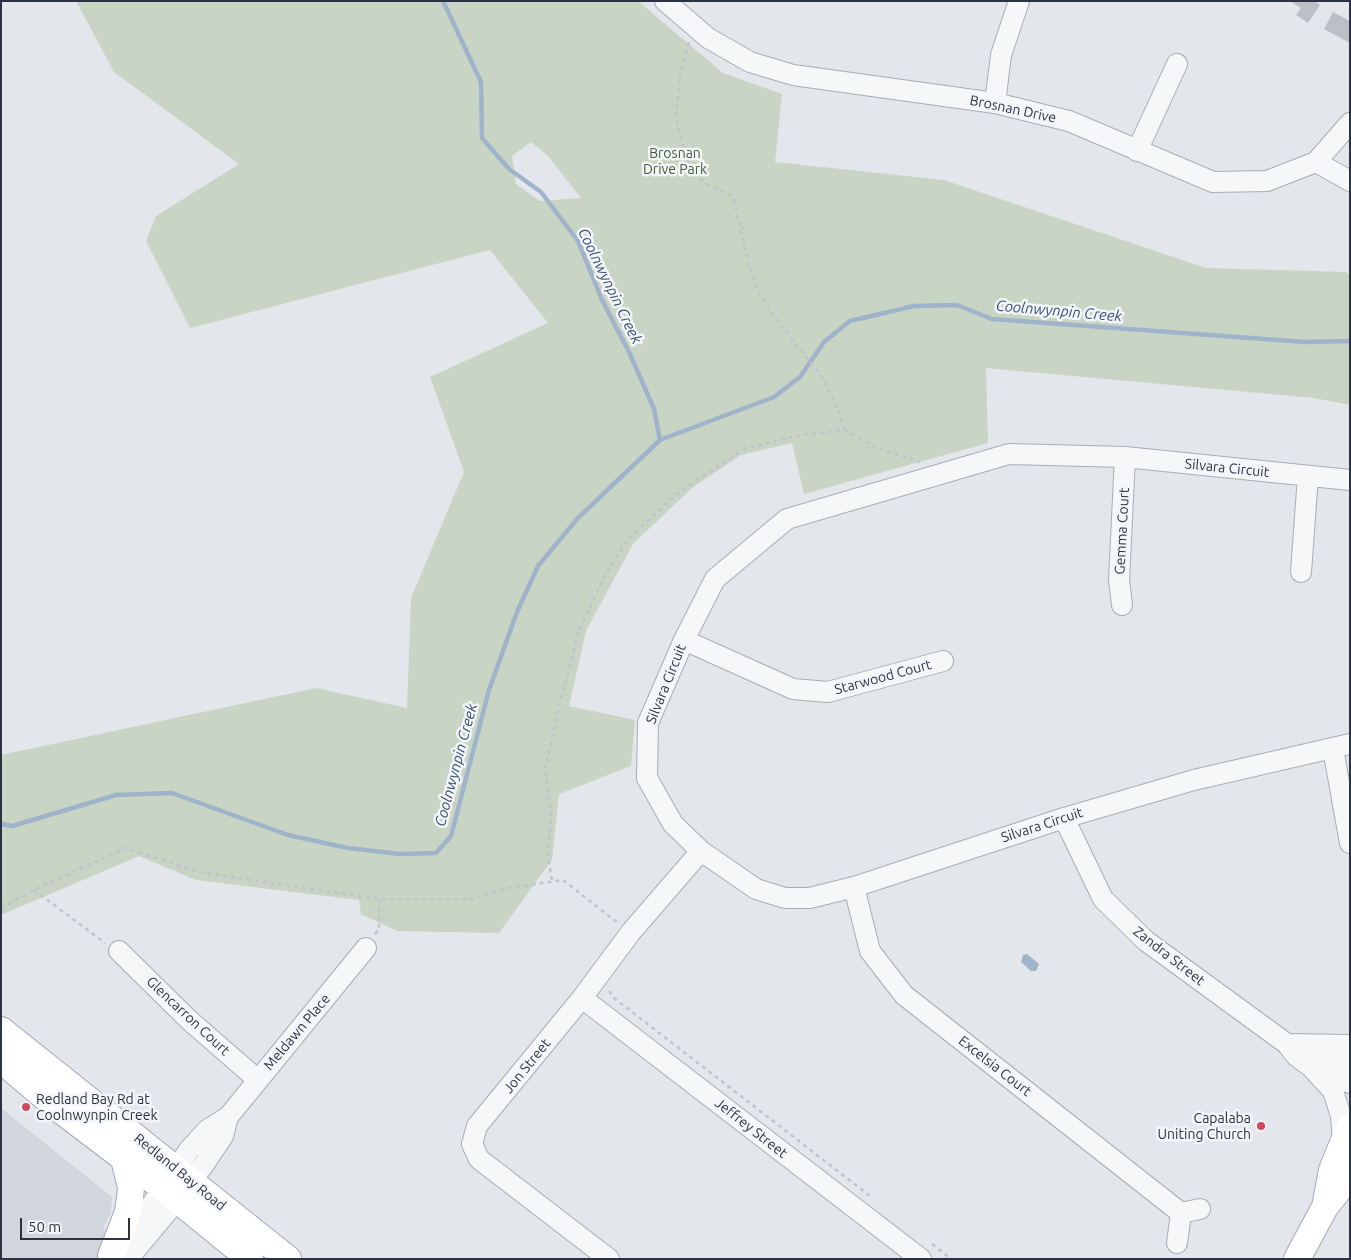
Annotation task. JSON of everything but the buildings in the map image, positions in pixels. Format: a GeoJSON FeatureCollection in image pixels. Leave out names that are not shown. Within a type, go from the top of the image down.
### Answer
{"type":"FeatureCollection","features":[{"type":"Feature","properties":{"kind":"main road","name":"Redland Bay Road"},"geometry":{"type":"LineString","coordinates":[[1,1030],[177,1185],[250,1259]]}},
{"type":"Feature","properties":{"kind":"main road","name":"Redland Bay Road"},"geometry":{"type":"LineString","coordinates":[[1,1060],[59,1109],[124,1159],[177,1185],[288,1259]]}},
{"type":"Feature","properties":{"kind":"main road"},"geometry":{"type":"LineString","coordinates":[[1325,1207],[1332,1170],[1346,1134]]}},
{"type":"Feature","properties":{"kind":"main road"},"geometry":{"type":"LineString","coordinates":[[116,1258],[128,1212],[131,1187],[124,1159]]}},
{"type":"Feature","properties":{"kind":"main road"},"geometry":{"type":"LineString","coordinates":[[1297,1259],[1325,1207],[1350,1176]]}},
{"type":"Feature","properties":{"kind":"street","name":"Brosnan Drive"},"geometry":{"type":"LineString","coordinates":[[665,1],[708,38],[750,62],[793,75],[995,104],[1069,121],[1213,182],[1267,180],[1316,162],[1350,122]]}},
{"type":"Feature","properties":{"kind":"street"},"geometry":{"type":"LineString","coordinates":[[995,104],[1002,54],[1019,1]]}},
{"type":"Feature","properties":{"kind":"street"},"geometry":{"type":"LineString","coordinates":[[1137,151],[1178,64]]}},
{"type":"Feature","properties":{"kind":"street"},"geometry":{"type":"LineString","coordinates":[[1316,162],[1350,181]]}},
{"type":"Feature","properties":{"kind":"street","name":"Silvara Circuit"},"geometry":{"type":"LineString","coordinates":[[1341,746],[1194,780],[1064,818],[854,887],[810,898],[785,898],[756,889],[701,851],[673,824],[647,778],[648,723],[684,640],[715,579],[787,519],[1009,454],[1125,457],[1350,480]]}},
{"type":"Feature","properties":{"kind":"street","name":"Gemma Court"},"geometry":{"type":"LineString","coordinates":[[1122,605],[1119,580],[1125,457]]}},
{"type":"Feature","properties":{"kind":"street"},"geometry":{"type":"LineString","coordinates":[[1301,572],[1308,476]]}},
{"type":"Feature","properties":{"kind":"street","name":"Starwood Court"},"geometry":{"type":"LineString","coordinates":[[684,640],[793,689],[828,692],[943,661]]}},
{"type":"Feature","properties":{"kind":"street"},"geometry":{"type":"LineString","coordinates":[[1341,746],[1350,843]]}},
{"type":"Feature","properties":{"kind":"street","name":"Zandra Street"},"geometry":{"type":"LineString","coordinates":[[1064,818],[1103,899],[1146,941],[1294,1044],[1350,1066]]}},
{"type":"Feature","properties":{"kind":"street","name":"Jon Street"},"geometry":{"type":"LineString","coordinates":[[609,1259],[479,1159],[472,1144],[477,1126],[582,998],[631,932],[701,851]]}},
{"type":"Feature","properties":{"kind":"street","name":"Excelsia Court"},"geometry":{"type":"LineString","coordinates":[[854,887],[870,951],[904,995],[1191,1211],[1177,1243]]}},
{"type":"Feature","properties":{"kind":"street","name":"Meldawn Place"},"geometry":{"type":"LineString","coordinates":[[116,1258],[177,1185],[189,1150],[207,1130],[228,1117],[366,948]]}},
{"type":"Feature","properties":{"kind":"street","name":"Glencarron Court"},"geometry":{"type":"LineString","coordinates":[[120,951],[189,1020],[258,1080]]}},
{"type":"Feature","properties":{"kind":"street","name":"Jeffrey Street"},"geometry":{"type":"LineString","coordinates":[[582,998],[924,1250]]}},
{"type":"Feature","properties":{"kind":"street"},"geometry":{"type":"LineString","coordinates":[[1294,1044],[1350,1046]]}},
{"type":"Feature","properties":{"kind":"street","name":"Zandra Street"},"geometry":{"type":"LineString","coordinates":[[1294,1044],[1296,1056],[1311,1067],[1333,1091],[1346,1134]]}},
{"type":"Feature","properties":{"kind":"street","name":"Zandra Street"},"geometry":{"type":"LineString","coordinates":[[1311,1067],[1350,1083]]}},
{"type":"Feature","properties":{"kind":"path"},"geometry":{"type":"LineString","coordinates":[[693,26],[680,75],[676,117],[683,149],[692,171],[704,183],[730,195],[734,200],[748,262],[759,293],[780,324],[805,353],[820,375],[835,403],[845,430]]}},
{"type":"Feature","properties":{"kind":"path"},"geometry":{"type":"LineString","coordinates":[[741,228],[748,227]]}},
{"type":"Feature","properties":{"kind":"path"},"geometry":{"type":"LineString","coordinates":[[552,880],[548,857],[551,815],[545,770],[558,711],[578,633],[605,575],[628,539],[678,493],[744,449],[795,436],[845,430],[874,447],[917,460],[928,467],[934,476]]}},
{"type":"Feature","properties":{"kind":"path"},"geometry":{"type":"LineString","coordinates":[[1,908],[34,890],[125,848],[200,872],[379,899],[470,899],[508,888],[552,880],[563,880],[631,932]]}},
{"type":"Feature","properties":{"kind":"path"},"geometry":{"type":"LineString","coordinates":[[34,890],[104,943],[120,951]]}},
{"type":"Feature","properties":{"kind":"path"},"geometry":{"type":"LineString","coordinates":[[366,948],[379,930],[379,899]]}},
{"type":"Feature","properties":{"kind":"path"},"geometry":{"type":"LineString","coordinates":[[609,986],[609,992],[614,998],[873,1198]]}},
{"type":"Feature","properties":{"kind":"path"},"geometry":{"type":"LineString","coordinates":[[924,1250],[951,1259]]}},
{"type":"Feature","properties":{"kind":"shaded area"},"geometry":{"type":"Polygon","coordinates":[[[1,1108],[112,1197],[111,1212],[103,1228],[141,1259],[1,1259],[1,1108]]]}},
{"type":"Feature","properties":{"kind":"green space","name":"Brosnan Drive Park"},"geometry":{"type":"Polygon","coordinates":[[[76,1],[638,1],[723,73],[782,94],[775,162],[944,180],[1206,268],[1345,272],[1350,274],[1350,405],[1314,398],[986,368],[988,443],[804,494],[792,443],[741,455],[692,488],[633,544],[586,631],[569,706],[635,720],[631,766],[559,794],[552,860],[499,933],[397,931],[361,914],[359,900],[196,880],[139,856],[1,915],[1,755],[316,688],[407,708],[411,598],[464,472],[430,377],[548,323],[490,250],[190,328],[146,241],[156,216],[239,164],[114,72],[76,1]],[[531,142],[512,156],[516,184],[540,201],[581,198],[548,156],[531,142]]]}},
{"type":"Feature","properties":{"kind":"water"},"geometry":{"type":"Polygon","coordinates":[[[1027,954],[1039,964],[1036,971],[1031,971],[1021,962],[1023,955],[1027,954]]]}},
{"type":"Feature","properties":{"kind":"waterway","name":"Coolnwynpin Creek"},"geometry":{"type":"LineString","coordinates":[[443,1],[481,82],[482,138],[509,169],[541,192],[578,241],[602,300],[630,354],[654,409],[660,440]]}},
{"type":"Feature","properties":{"kind":"waterway","name":"Coolnwynpin Creek"},"geometry":{"type":"LineString","coordinates":[[1,824],[12,826],[116,795],[172,793],[288,835],[348,848],[400,854],[436,853],[451,836],[489,690],[517,612],[538,566],[578,518],[660,440],[774,397],[800,377],[824,342],[850,321],[914,306],[957,305],[992,319],[1305,342],[1350,341]]}},
{"type":"Feature","properties":{"kind":"place","name":"Redland Bay Rd at Coolnwynpin Creek"},"geometry":{"type":"Point","coordinates":[26,1107]}},
{"type":"Feature","properties":{"kind":"place","name":"Capalaba Uniting Church"},"geometry":{"type":"Point","coordinates":[1261,1126]}}]}
